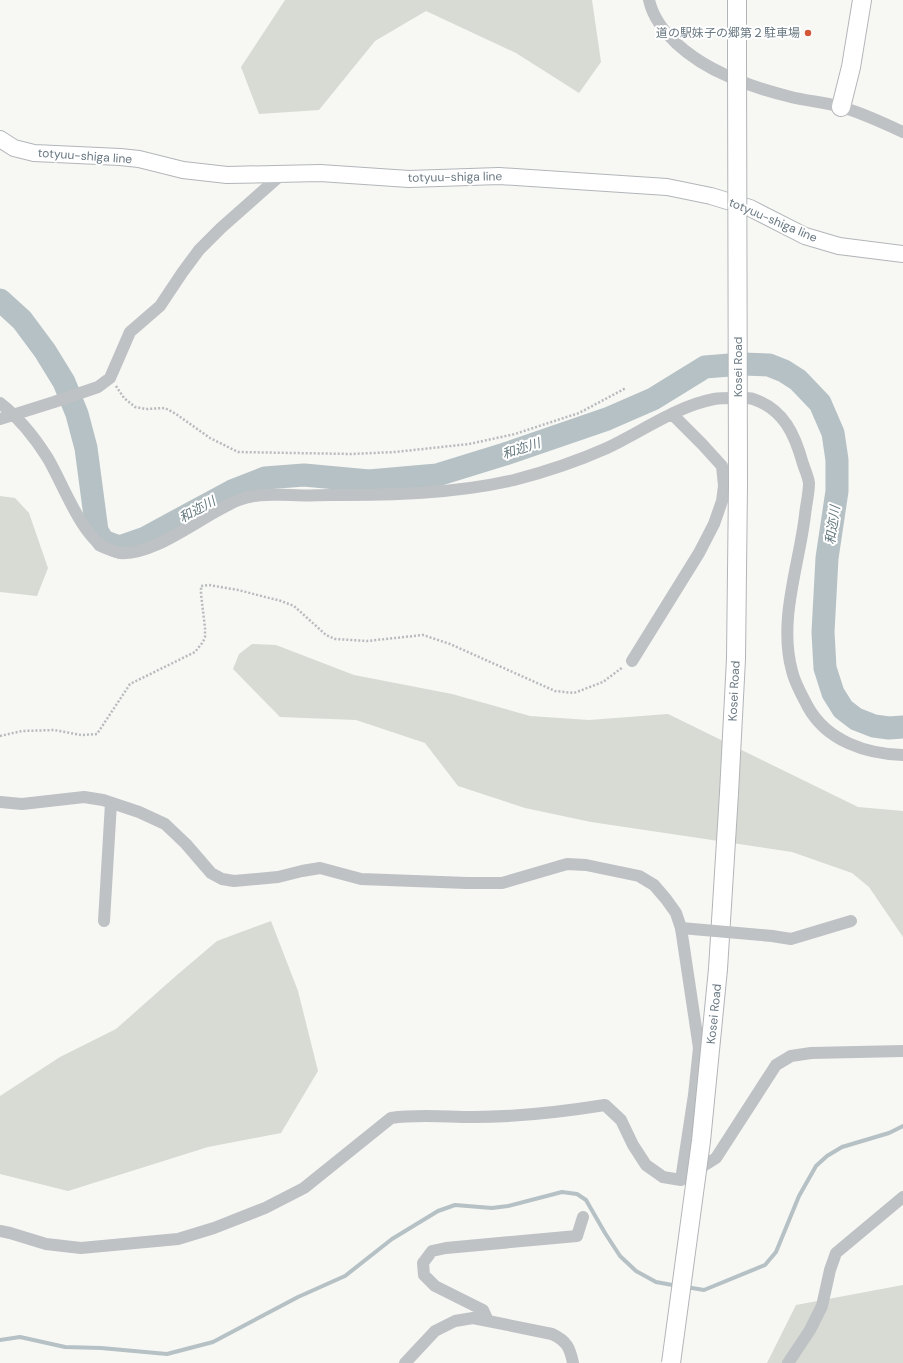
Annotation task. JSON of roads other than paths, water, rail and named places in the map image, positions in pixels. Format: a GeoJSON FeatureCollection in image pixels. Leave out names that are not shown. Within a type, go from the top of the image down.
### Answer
{"type":"FeatureCollection","features":[{"type":"Feature","properties":{"kind":"highway"},"geometry":{"type":"LineString","coordinates":[[841,107],[851,67],[862,0]]}},
{"type":"Feature","properties":{"kind":"highway","name":"Kosei Road"},"geometry":{"type":"LineString","coordinates":[[671,1363],[702,1141],[718,969],[736,659],[738,484],[737,4]]}},
{"type":"Feature","properties":{"kind":"main road","name":"totyuu-shiga line"},"geometry":{"type":"LineString","coordinates":[[0,140],[14,148],[34,153],[139,159],[183,170],[227,175],[320,173],[409,179],[499,176],[667,187],[712,196],[750,208],[805,236],[839,246],[903,254]]}},
{"type":"Feature","properties":{"kind":"street"},"geometry":{"type":"LineString","coordinates":[[649,0],[658,23],[688,54],[711,68],[743,82],[790,96],[841,107],[872,118],[903,132]]}},
{"type":"Feature","properties":{"kind":"street"},"geometry":{"type":"LineString","coordinates":[[0,419],[98,387],[110,378],[130,332],[160,306],[199,250],[221,228],[282,174]]}},
{"type":"Feature","properties":{"kind":"street"},"geometry":{"type":"LineString","coordinates":[[0,403],[14,414],[46,456],[80,521],[95,542],[103,548],[120,553],[142,550],[155,545],[222,508],[259,494],[296,496],[399,495],[464,488],[513,480],[569,463],[605,448],[685,408],[716,398],[750,398],[768,406],[782,417],[797,443],[809,481],[802,536],[790,597],[787,632],[788,647],[798,689],[814,717],[831,733],[846,743],[863,750],[885,754],[903,755]]}},
{"type":"Feature","properties":{"kind":"street"},"geometry":{"type":"LineString","coordinates":[[632,661],[699,553],[714,524],[722,501],[724,486],[722,466],[672,414]]}},
{"type":"Feature","properties":{"kind":"street"},"geometry":{"type":"LineString","coordinates":[[0,802],[22,804],[84,797],[111,803],[139,812],[165,824],[186,844],[211,873],[222,879],[234,881],[278,877],[320,868],[361,879],[502,883],[567,864],[586,865],[639,876],[654,885],[676,913],[681,928],[699,1048],[694,1095],[681,1180]]}},
{"type":"Feature","properties":{"kind":"street"},"geometry":{"type":"LineString","coordinates":[[104,921],[111,803]]}},
{"type":"Feature","properties":{"kind":"street"},"geometry":{"type":"LineString","coordinates":[[681,928],[791,939],[851,920]]}},
{"type":"Feature","properties":{"kind":"street"},"geometry":{"type":"LineString","coordinates":[[0,1231],[46,1244],[81,1248],[178,1239],[207,1230],[265,1208],[304,1188],[390,1118],[406,1116],[474,1117],[530,1115],[605,1105],[621,1120],[633,1145],[646,1165],[663,1177],[681,1180],[716,1158],[776,1064],[791,1056],[811,1053],[903,1051]]}},
{"type":"Feature","properties":{"kind":"street"},"geometry":{"type":"LineString","coordinates":[[788,1363],[810,1330],[822,1306],[830,1270],[836,1253],[903,1198]]}},
{"type":"Feature","properties":{"kind":"street"},"geometry":{"type":"LineString","coordinates":[[488,1321],[484,1310],[435,1286],[424,1275],[424,1263],[432,1251],[446,1248],[577,1236],[583,1218]]}},
{"type":"Feature","properties":{"kind":"street"},"geometry":{"type":"LineString","coordinates":[[405,1363],[435,1331],[456,1321],[473,1318],[552,1334],[560,1338],[570,1348],[573,1363]]}},
{"type":"Feature","properties":{"kind":"waterway","name":"和迩川"},"geometry":{"type":"LineString","coordinates":[[0,300],[22,320],[45,351],[64,382],[77,414],[86,448],[97,531],[103,541],[119,547],[145,538],[232,491],[265,478],[304,475],[369,481],[437,475],[505,454],[607,419],[653,399],[705,367],[742,364],[769,365],[784,371],[798,380],[820,403],[833,433],[837,460],[837,491],[827,558],[823,632],[825,668],[833,693],[843,709],[856,719],[874,726],[889,728],[903,727]]}},
{"type":"Feature","properties":{"kind":"waterway"},"geometry":{"type":"LineString","coordinates":[[686,1287],[704,1290],[765,1265],[776,1252],[799,1196],[816,1166],[827,1156],[842,1147],[889,1133],[903,1126]]}},
{"type":"Feature","properties":{"kind":"waterway"},"geometry":{"type":"LineString","coordinates":[[0,1340],[20,1337],[65,1347],[101,1348],[167,1354],[213,1342],[298,1297],[345,1276],[392,1239],[438,1211],[455,1205],[492,1208],[508,1206],[562,1192],[577,1194],[586,1200],[620,1256],[636,1271],[656,1282],[678,1286]]}},
{"type":"Feature","properties":{"kind":"place","name":"道の駅妹子の郷第２駐車場"},"geometry":{"type":"Point","coordinates":[808,33]}}]}
